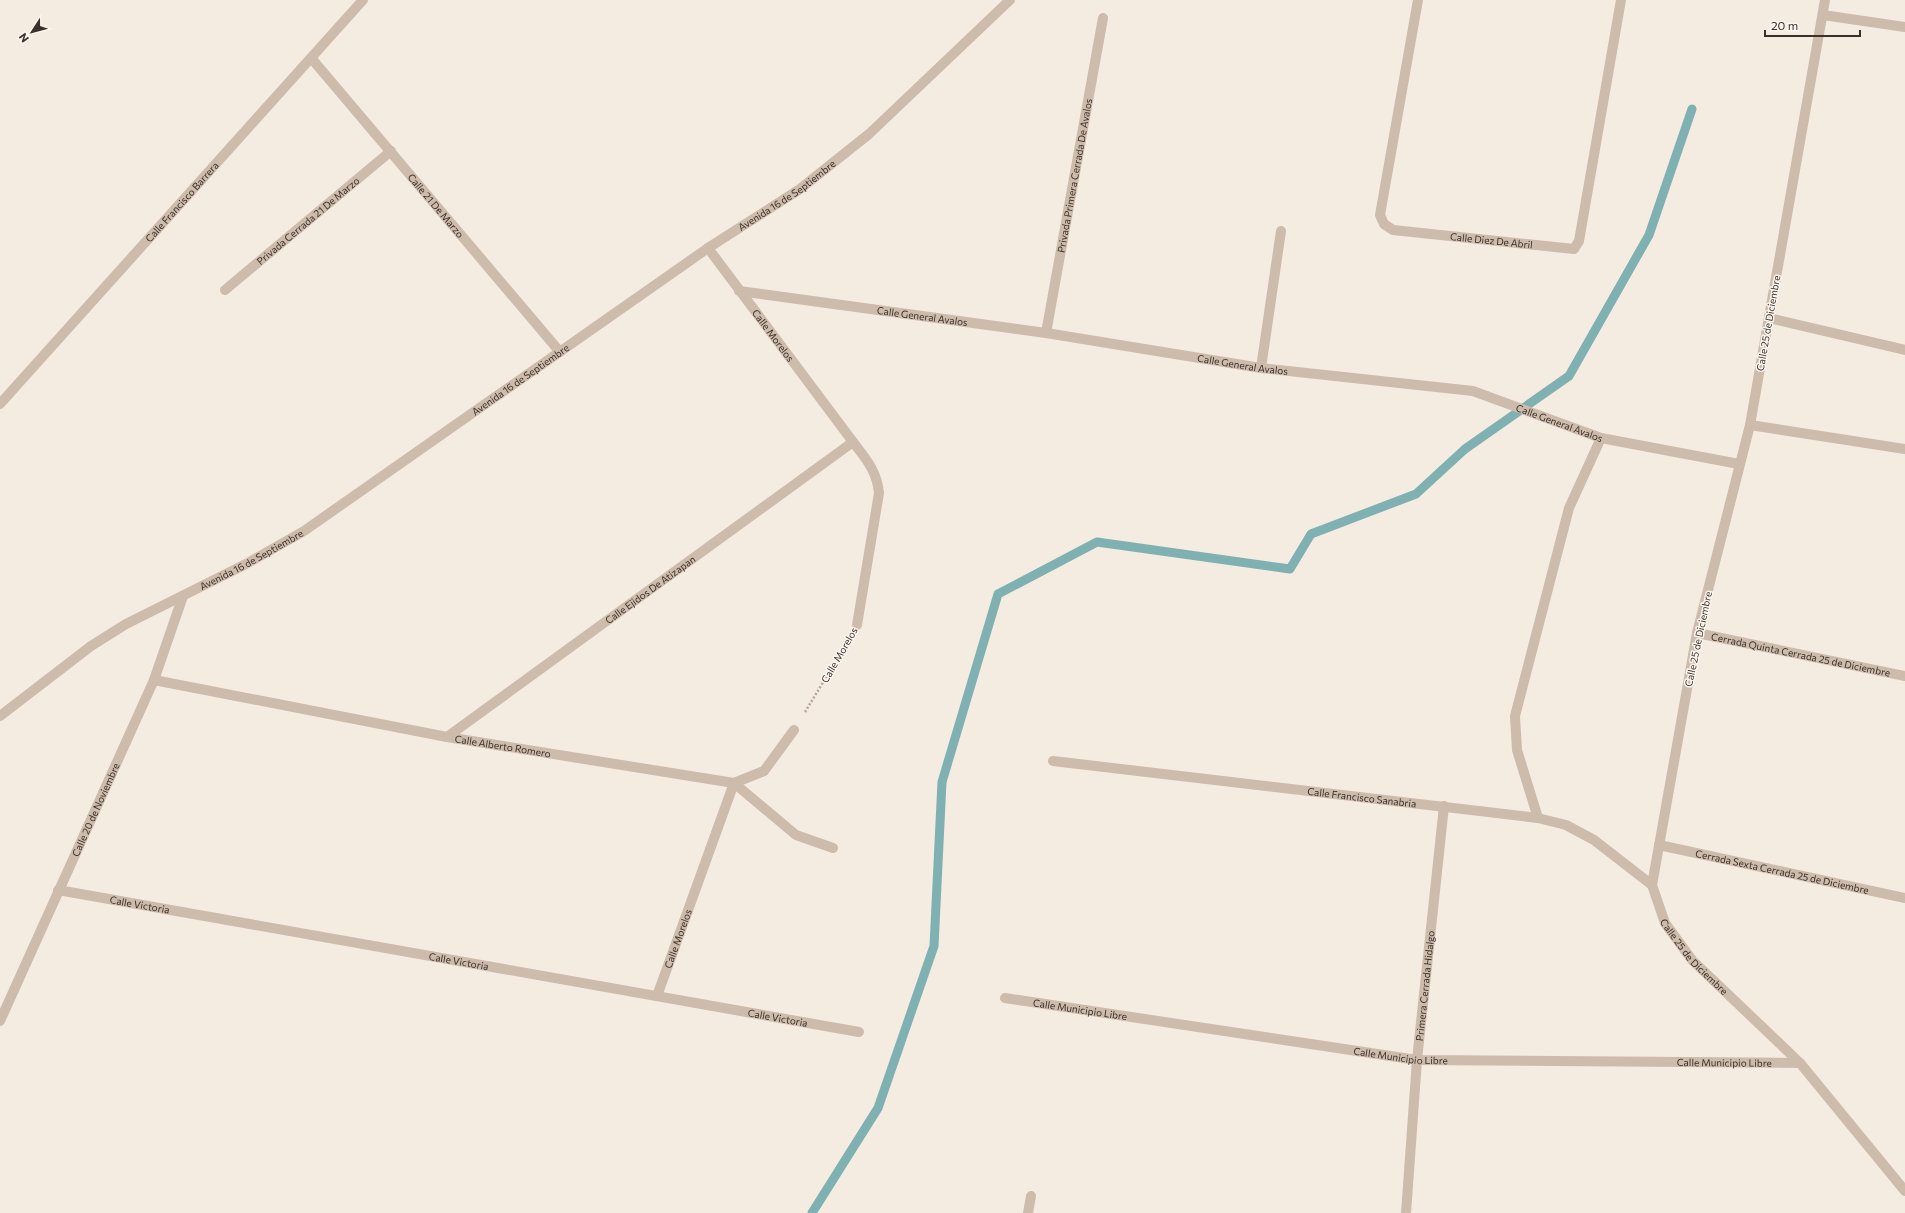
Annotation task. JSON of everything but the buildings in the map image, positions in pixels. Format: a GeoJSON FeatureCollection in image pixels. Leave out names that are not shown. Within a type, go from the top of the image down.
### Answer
{"type":"FeatureCollection","features":[{"type":"Feature","properties":{"kind":"street","name":"Calle Francisco Barrera"},"geometry":{"type":"LineString","coordinates":[[0,404],[312,59],[363,0]]}},
{"type":"Feature","properties":{"kind":"street","name":"Avenida 16 de Septiembre"},"geometry":{"type":"LineString","coordinates":[[0,716],[91,646],[126,624],[246,564],[304,531],[708,248],[800,189],[869,134],[1010,0]]}},
{"type":"Feature","properties":{"kind":"street","name":"Calle Diez De Abril"},"geometry":{"type":"LineString","coordinates":[[1418,0],[1380,215],[1384,224],[1393,230],[1574,249],[1580,241],[1621,0]]}},
{"type":"Feature","properties":{"kind":"street","name":"Calle 25 de Diciembre"},"geometry":{"type":"LineString","coordinates":[[1825,0],[1750,425],[1697,633],[1652,885],[1665,923],[1692,960],[1800,1063],[1905,1191]]}},
{"type":"Feature","properties":{"kind":"street"},"geometry":{"type":"LineString","coordinates":[[1822,15],[1905,27]]}},
{"type":"Feature","properties":{"kind":"street","name":"Privada Primera Cerrada De Avalos"},"geometry":{"type":"LineString","coordinates":[[1046,333],[1103,18]]}},
{"type":"Feature","properties":{"kind":"street","name":"Calle 21 De Marzo"},"geometry":{"type":"LineString","coordinates":[[312,59],[560,352]]}},
{"type":"Feature","properties":{"kind":"street","name":"Privada Cerrada 21 De Marzo"},"geometry":{"type":"LineString","coordinates":[[225,290],[391,151]]}},
{"type":"Feature","properties":{"kind":"street"},"geometry":{"type":"LineString","coordinates":[[1261,368],[1281,231]]}},
{"type":"Feature","properties":{"kind":"street","name":"Calle Morelos"},"geometry":{"type":"LineString","coordinates":[[708,248],[854,442],[872,467],[878,479],[879,493],[857,625]]}},
{"type":"Feature","properties":{"kind":"street","name":"Calle General Avalos"},"geometry":{"type":"LineString","coordinates":[[739,291],[1046,333],[1261,368],[1473,391],[1601,438],[1739,464]]}},
{"type":"Feature","properties":{"kind":"street"},"geometry":{"type":"LineString","coordinates":[[1769,318],[1905,350]]}},
{"type":"Feature","properties":{"kind":"street"},"geometry":{"type":"LineString","coordinates":[[1750,425],[1905,449]]}},
{"type":"Feature","properties":{"kind":"street"},"geometry":{"type":"LineString","coordinates":[[1538,818],[1517,750],[1515,716],[1569,508],[1601,438]]}},
{"type":"Feature","properties":{"kind":"street","name":"Calle Ejidos De Atizapan"},"geometry":{"type":"LineString","coordinates":[[447,737],[854,442]]}},
{"type":"Feature","properties":{"kind":"street","name":"Calle 20 de Noviembre"},"geometry":{"type":"LineString","coordinates":[[0,1021],[154,680],[184,596]]}},
{"type":"Feature","properties":{"kind":"street","name":"Cerrada Quinta Cerrada 25 de Diciembre"},"geometry":{"type":"LineString","coordinates":[[1697,633],[1905,676]]}},
{"type":"Feature","properties":{"kind":"street","name":"Calle Alberto Romero"},"geometry":{"type":"LineString","coordinates":[[154,680],[447,737],[734,783]]}},
{"type":"Feature","properties":{"kind":"street"},"geometry":{"type":"LineString","coordinates":[[794,730],[764,771],[734,783],[796,835],[833,848]]}},
{"type":"Feature","properties":{"kind":"street","name":"Calle Francisco Sanabria"},"geometry":{"type":"LineString","coordinates":[[1053,761],[1538,818],[1566,825],[1594,840],[1652,885]]}},
{"type":"Feature","properties":{"kind":"street","name":"Calle Morelos"},"geometry":{"type":"LineString","coordinates":[[657,996],[734,783]]}},
{"type":"Feature","properties":{"kind":"street","name":"Primera Cerrada Hidalgo"},"geometry":{"type":"LineString","coordinates":[[1406,1213],[1417,1060],[1444,806]]}},
{"type":"Feature","properties":{"kind":"street","name":"Cerrada Sexta Cerrada 25 de Diciembre"},"geometry":{"type":"LineString","coordinates":[[1659,845],[1905,898]]}},
{"type":"Feature","properties":{"kind":"street","name":"Calle Victoria"},"geometry":{"type":"LineString","coordinates":[[58,890],[859,1032]]}},
{"type":"Feature","properties":{"kind":"street","name":"Calle Municipio Libre"},"geometry":{"type":"LineString","coordinates":[[1005,998],[1417,1060],[1800,1063]]}},
{"type":"Feature","properties":{"kind":"street"},"geometry":{"type":"LineString","coordinates":[[1028,1213],[1031,1196]]}},
{"type":"Feature","properties":{"kind":"path","name":"Calle Morelos"},"geometry":{"type":"LineString","coordinates":[[794,730],[857,625]]}},
{"type":"Feature","properties":{"kind":"waterway"},"geometry":{"type":"LineString","coordinates":[[812,1213],[878,1108],[934,946],[942,782],[998,594],[1097,542],[1290,569],[1311,534],[1416,494],[1465,449],[1569,376],[1649,235],[1692,109]]}}]}
